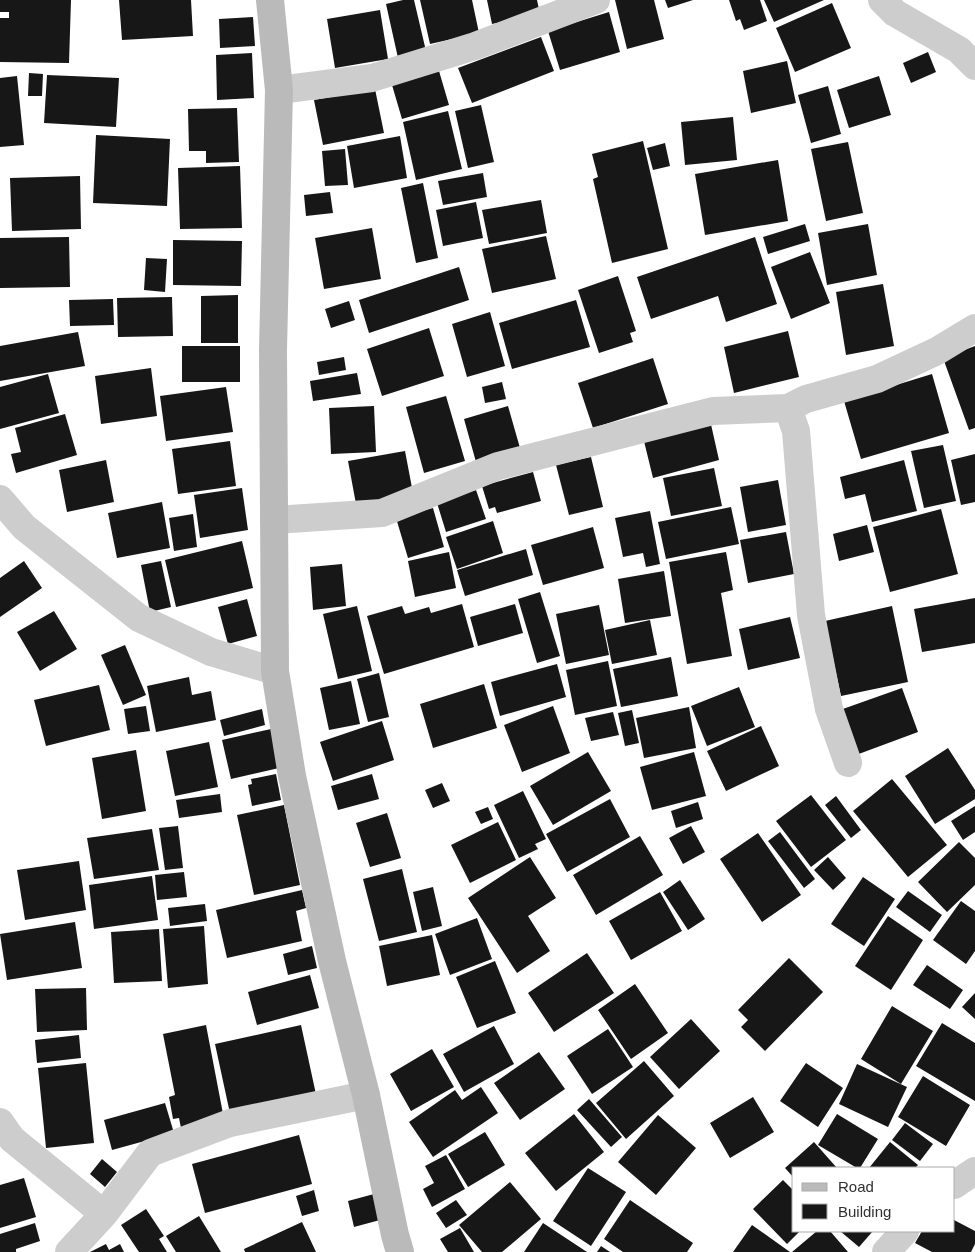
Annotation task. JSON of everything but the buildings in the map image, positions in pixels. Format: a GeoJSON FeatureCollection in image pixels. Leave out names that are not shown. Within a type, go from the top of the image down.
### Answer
{"type":"FeatureCollection","features":[{"type":"Feature","properties":{"kind":"main road"},"geometry":{"type":"LineString","coordinates":[[270,0],[279,90],[273,350],[276,671],[296,796],[332,961],[366,1095],[400,1252]]}},
{"type":"Feature","properties":{"kind":"street"},"geometry":{"type":"LineString","coordinates":[[279,90],[372,78],[475,46],[596,0]]}},
{"type":"Feature","properties":{"kind":"street"},"geometry":{"type":"LineString","coordinates":[[882,0],[894,13],[960,50],[975,66]]}},
{"type":"Feature","properties":{"kind":"street"},"geometry":{"type":"LineString","coordinates":[[274,520],[382,513],[498,466],[713,411],[788,408],[806,400],[877,379],[937,350],[975,328]]}},
{"type":"Feature","properties":{"kind":"street"},"geometry":{"type":"LineString","coordinates":[[788,408],[796,431],[811,614],[829,708],[848,763]]}},
{"type":"Feature","properties":{"kind":"street"},"geometry":{"type":"LineString","coordinates":[[0,499],[24,527],[139,618],[211,652],[276,671]]}},
{"type":"Feature","properties":{"kind":"street"},"geometry":{"type":"LineString","coordinates":[[69,1252],[104,1214],[150,1153],[230,1123],[366,1095]]}},
{"type":"Feature","properties":{"kind":"street"},"geometry":{"type":"LineString","coordinates":[[0,1122],[12,1139],[104,1214]]}},
{"type":"Feature","properties":{"kind":"street"},"geometry":{"type":"LineString","coordinates":[[955,1184],[975,1171]]}},
{"type":"Feature","properties":{"kind":"street"},"geometry":{"type":"LineString","coordinates":[[886,1252],[905,1232]]}}]}
